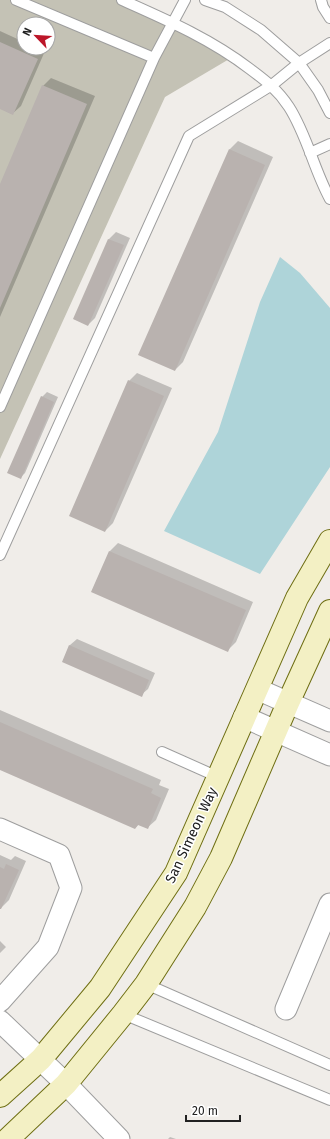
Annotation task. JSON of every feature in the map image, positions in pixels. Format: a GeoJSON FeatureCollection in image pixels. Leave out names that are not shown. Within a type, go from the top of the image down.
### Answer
{"type":"FeatureCollection","features":[{"type":"Feature","properties":{"kind":"street","name":"San Simeon Way"},"geometry":{"type":"LineString","coordinates":[[0,1096],[41,1059],[100,988],[176,873],[297,598],[330,541]]}},
{"type":"Feature","properties":{"kind":"street"},"geometry":{"type":"LineString","coordinates":[[8,1139],[66,1084],[123,1014],[146,984],[195,907],[221,858],[288,703],[330,611]]}},
{"type":"Feature","properties":{"kind":"street"},"geometry":{"type":"LineString","coordinates":[[257,689],[330,721]]}},
{"type":"Feature","properties":{"kind":"street"},"geometry":{"type":"LineString","coordinates":[[244,717],[330,754]]}},
{"type":"Feature","properties":{"kind":"street"},"geometry":{"type":"LineString","coordinates":[[0,828],[59,854],[71,888],[48,947],[0,1001]]}},
{"type":"Feature","properties":{"kind":"street"},"geometry":{"type":"LineString","coordinates":[[286,1009],[322,945],[330,904]]}},
{"type":"Feature","properties":{"kind":"street"},"geometry":{"type":"LineString","coordinates":[[0,1021],[41,1059],[120,1139]]}},
{"type":"Feature","properties":{"kind":"lane"},"geometry":{"type":"LineString","coordinates":[[16,0],[154,58]]}},
{"type":"Feature","properties":{"kind":"lane"},"geometry":{"type":"LineString","coordinates":[[122,0],[204,38],[234,56],[272,85],[289,106],[297,121],[323,186],[330,199]]}},
{"type":"Feature","properties":{"kind":"lane"},"geometry":{"type":"LineString","coordinates":[[0,407],[154,58],[185,0]]}},
{"type":"Feature","properties":{"kind":"lane"},"geometry":{"type":"LineString","coordinates":[[205,0],[225,7],[261,30],[299,63],[318,90],[330,113]]}},
{"type":"Feature","properties":{"kind":"lane"},"geometry":{"type":"LineString","coordinates":[[321,0],[323,7],[330,18]]}},
{"type":"Feature","properties":{"kind":"lane"},"geometry":{"type":"LineString","coordinates":[[0,555],[189,136],[272,85],[299,63],[330,43]]}},
{"type":"Feature","properties":{"kind":"lane"},"geometry":{"type":"LineString","coordinates":[[310,153],[330,144]]}},
{"type":"Feature","properties":{"kind":"lane"},"geometry":{"type":"LineString","coordinates":[[162,752],[218,777]]}},
{"type":"Feature","properties":{"kind":"lane"},"geometry":{"type":"LineString","coordinates":[[146,984],[330,1065]]}},
{"type":"Feature","properties":{"kind":"lane"},"geometry":{"type":"LineString","coordinates":[[123,1014],[330,1100]]}},
{"type":"Feature","properties":{"kind":"shaded area"},"geometry":{"type":"Polygon","coordinates":[[[0,0],[117,0],[236,55],[165,97],[0,459],[0,0]]]}},
{"type":"Feature","properties":{"kind":"water"},"geometry":{"type":"Polygon","coordinates":[[[280,257],[300,273],[330,308],[330,467],[260,574],[164,531],[218,432],[260,302],[280,257]]]}},
{"type":"Feature","properties":{"kind":"building"},"geometry":{"type":"Polygon","coordinates":[[[0,42],[16,49],[16,56],[31,56],[38,59],[13,115],[0,109],[0,42]]]}},
{"type":"Feature","properties":{"kind":"building"},"geometry":{"type":"Polygon","coordinates":[[[42,85],[87,104],[0,308],[0,184],[42,85]]]}},
{"type":"Feature","properties":{"kind":"building"},"geometry":{"type":"Polygon","coordinates":[[[229,149],[265,165],[175,371],[138,355],[229,149]]]}},
{"type":"Feature","properties":{"kind":"building"},"geometry":{"type":"Polygon","coordinates":[[[108,239],[124,245],[88,326],[73,319],[108,239]]]}},
{"type":"Feature","properties":{"kind":"building"},"geometry":{"type":"Polygon","coordinates":[[[128,380],[164,396],[105,532],[69,516],[128,380]]]}},
{"type":"Feature","properties":{"kind":"building"},"geometry":{"type":"Polygon","coordinates":[[[41,396],[54,402],[21,479],[7,473],[41,396]]]}},
{"type":"Feature","properties":{"kind":"building"},"geometry":{"type":"Polygon","coordinates":[[[109,551],[246,610],[228,652],[91,592],[109,551]]]}},
{"type":"Feature","properties":{"kind":"building"},"geometry":{"type":"Polygon","coordinates":[[[69,645],[149,680],[142,697],[62,662],[69,645]]]}},
{"type":"Feature","properties":{"kind":"building"},"geometry":{"type":"Polygon","coordinates":[[[0,722],[153,789],[151,793],[161,798],[148,829],[138,825],[135,829],[0,770],[0,722]]]}},
{"type":"Feature","properties":{"kind":"building"},"geometry":{"type":"Polygon","coordinates":[[[6,864],[19,870],[0,909],[0,867],[4,869],[6,864]]]}}]}
